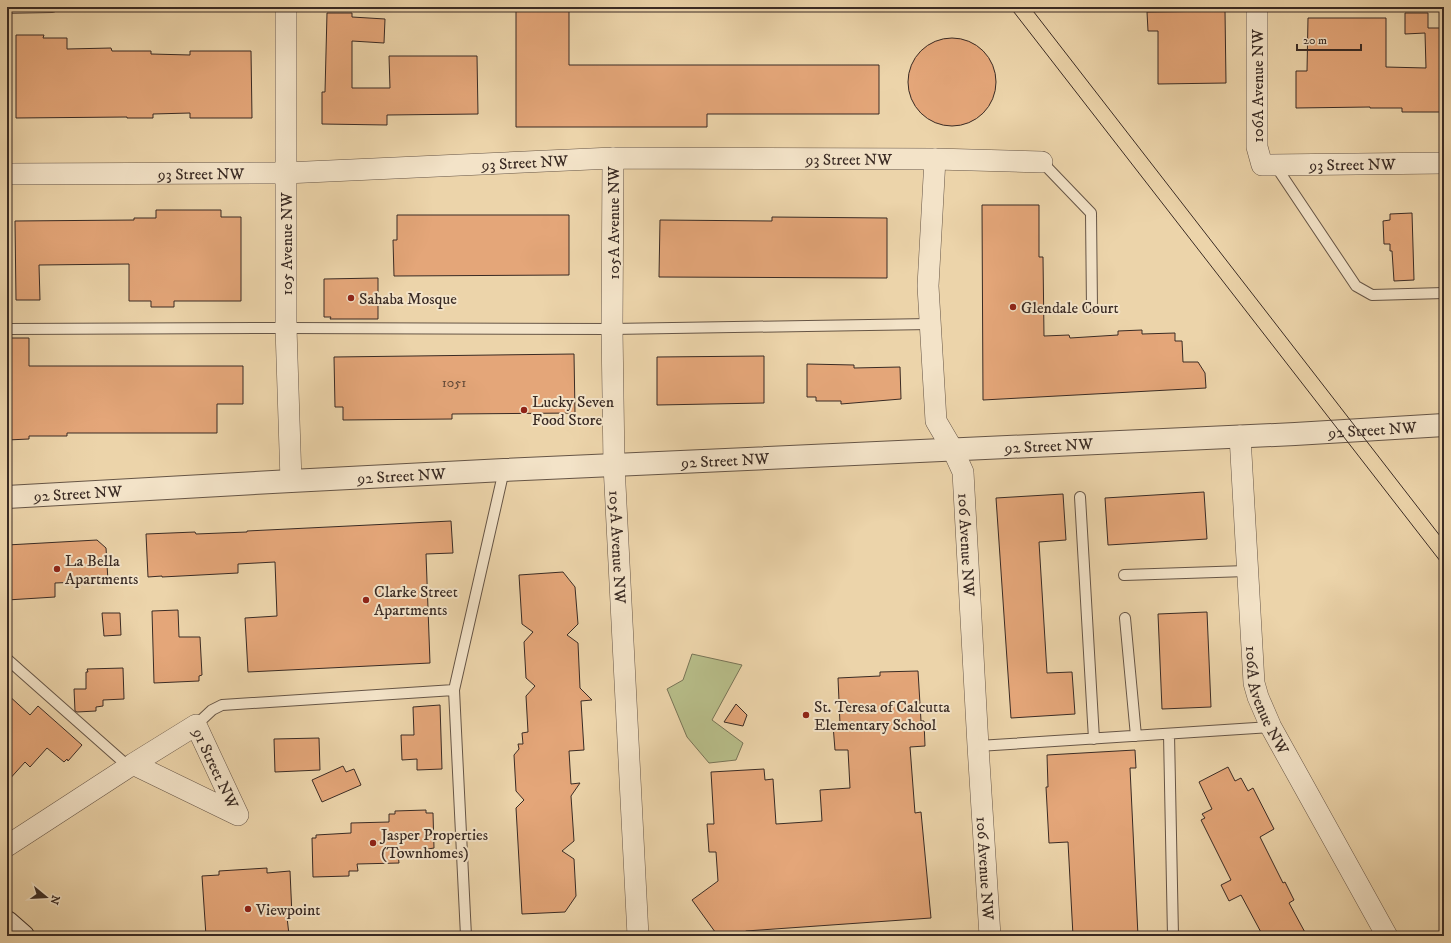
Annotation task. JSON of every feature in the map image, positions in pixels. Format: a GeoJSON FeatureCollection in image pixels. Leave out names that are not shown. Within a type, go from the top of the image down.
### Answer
{"type":"FeatureCollection","features":[{"type":"Feature","properties":{"kind":"street","name":"105 Avenue NW"},"geometry":{"type":"LineString","coordinates":[[286,7],[286,328],[291,481]]}},
{"type":"Feature","properties":{"kind":"street","name":"106A Avenue NW"},"geometry":{"type":"LineString","coordinates":[[1257,7],[1256,147],[1268,165]]}},
{"type":"Feature","properties":{"kind":"street","name":"93 Street NW"},"geometry":{"type":"LineString","coordinates":[[7,174],[285,173],[613,158],[935,159],[1042,162]]}},
{"type":"Feature","properties":{"kind":"street","name":"105A Avenue NW"},"geometry":{"type":"LineString","coordinates":[[613,158],[612,330],[614,465],[638,936]]}},
{"type":"Feature","properties":{"kind":"street","name":"106 Avenue NW"},"geometry":{"type":"LineString","coordinates":[[935,159],[928,286],[936,421],[963,472],[990,936]]}},
{"type":"Feature","properties":{"kind":"street","name":"93 Street NW"},"geometry":{"type":"LineString","coordinates":[[1268,165],[1444,163]]}},
{"type":"Feature","properties":{"kind":"street","name":"92 Street NW"},"geometry":{"type":"LineString","coordinates":[[7,497],[504,470],[952,450],[1444,425]]}},
{"type":"Feature","properties":{"kind":"street","name":"106A Avenue NW"},"geometry":{"type":"LineString","coordinates":[[1240,436],[1254,683],[1260,704],[1387,936]]}},
{"type":"Feature","properties":{"kind":"street","name":"91 Street NW"},"geometry":{"type":"LineString","coordinates":[[7,846],[131,765],[196,725],[238,816],[131,765]]}},
{"type":"Feature","properties":{"kind":"street"},"geometry":{"type":"LineString","coordinates":[[7,922],[22,936]]}},
{"type":"Feature","properties":{"kind":"lane"},"geometry":{"type":"LineString","coordinates":[[7,8],[52,7]]}},
{"type":"Feature","properties":{"kind":"lane"},"geometry":{"type":"LineString","coordinates":[[1042,162],[1091,213],[1092,308]]}},
{"type":"Feature","properties":{"kind":"lane"},"geometry":{"type":"LineString","coordinates":[[1268,165],[1356,286],[1372,295],[1444,293]]}},
{"type":"Feature","properties":{"kind":"lane"},"geometry":{"type":"LineString","coordinates":[[7,329],[286,328],[612,330],[930,324]]}},
{"type":"Feature","properties":{"kind":"lane"},"geometry":{"type":"LineString","coordinates":[[466,936],[454,690],[504,470]]}},
{"type":"Feature","properties":{"kind":"lane"},"geometry":{"type":"LineString","coordinates":[[1080,497],[1094,739]]}},
{"type":"Feature","properties":{"kind":"lane"},"geometry":{"type":"LineString","coordinates":[[1124,575],[1248,570]]}},
{"type":"Feature","properties":{"kind":"lane"},"geometry":{"type":"LineString","coordinates":[[1125,618],[1136,736]]}},
{"type":"Feature","properties":{"kind":"lane"},"geometry":{"type":"LineString","coordinates":[[7,659],[131,765]]}},
{"type":"Feature","properties":{"kind":"lane"},"geometry":{"type":"LineString","coordinates":[[196,725],[212,710],[222,705],[454,690]]}},
{"type":"Feature","properties":{"kind":"lane"},"geometry":{"type":"LineString","coordinates":[[978,746],[1272,727]]}},
{"type":"Feature","properties":{"kind":"lane"},"geometry":{"type":"LineString","coordinates":[[1169,734],[1173,936]]}},
{"type":"Feature","properties":{"kind":"green space"},"geometry":{"type":"Polygon","coordinates":[[[692,654],[742,665],[712,720],[743,743],[736,760],[709,763],[687,737],[667,689],[683,680],[692,654]]]}},
{"type":"Feature","properties":{"kind":"building"},"geometry":{"type":"Polygon","coordinates":[[[516,7],[569,7],[569,65],[879,65],[879,114],[707,114],[707,127],[516,127],[516,7]]]}},
{"type":"Feature","properties":{"kind":"building"},"geometry":{"type":"Polygon","coordinates":[[[1225,11],[1226,83],[1158,84],[1158,31],[1148,31],[1147,12],[1225,11]]]}},
{"type":"Feature","properties":{"kind":"building"},"geometry":{"type":"Polygon","coordinates":[[[327,13],[352,13],[352,17],[385,19],[384,43],[352,41],[352,88],[390,88],[389,56],[477,56],[478,114],[387,115],[387,125],[322,124],[322,92],[325,92],[327,13]]]}},
{"type":"Feature","properties":{"kind":"building"},"geometry":{"type":"Polygon","coordinates":[[[1405,13],[1428,13],[1428,28],[1444,28],[1444,112],[1402,112],[1402,108],[1370,107],[1296,108],[1296,71],[1307,71],[1308,18],[1386,18],[1386,67],[1426,68],[1425,33],[1405,34],[1405,13]]]}},
{"type":"Feature","properties":{"kind":"building"},"geometry":{"type":"Polygon","coordinates":[[[16,35],[44,35],[43,38],[67,38],[67,49],[111,48],[112,51],[151,51],[151,54],[190,55],[190,51],[251,51],[252,118],[190,118],[190,113],[153,114],[153,118],[16,118],[16,35]]]}},
{"type":"Feature","properties":{"kind":"building"},"geometry":{"type":"Polygon","coordinates":[[[952,38],[969,41],[983,51],[993,65],[996,82],[993,99],[983,113],[969,123],[952,126],[935,123],[921,113],[911,99],[908,82],[911,65],[921,51],[935,41],[952,38]]]}},
{"type":"Feature","properties":{"kind":"building","name":"Glendale Court"},"geometry":{"type":"Polygon","coordinates":[[[982,205],[1039,205],[1039,257],[1043,257],[1044,336],[1069,335],[1070,338],[1118,335],[1118,331],[1142,330],[1142,334],[1175,333],[1175,341],[1182,341],[1183,362],[1198,362],[1205,373],[1206,388],[983,400],[982,205]]]}},
{"type":"Feature","properties":{"kind":"building"},"geometry":{"type":"Polygon","coordinates":[[[156,210],[221,210],[221,217],[241,217],[241,301],[174,301],[174,307],[151,307],[151,301],[129,301],[129,264],[39,265],[40,300],[16,300],[15,221],[134,220],[134,218],[156,218],[156,210]]]}},
{"type":"Feature","properties":{"kind":"building"},"geometry":{"type":"Polygon","coordinates":[[[1412,213],[1414,280],[1394,281],[1392,251],[1390,251],[1390,244],[1384,244],[1383,221],[1390,220],[1390,214],[1412,213]]]}},
{"type":"Feature","properties":{"kind":"building"},"geometry":{"type":"Polygon","coordinates":[[[397,215],[569,215],[569,275],[394,276],[393,240],[397,240],[397,215]]]}},
{"type":"Feature","properties":{"kind":"building"},"geometry":{"type":"Polygon","coordinates":[[[772,217],[887,218],[887,278],[659,277],[660,220],[772,221],[772,217]]]}},
{"type":"Feature","properties":{"kind":"building","name":"Sahaba Mosque"},"geometry":{"type":"Polygon","coordinates":[[[378,278],[378,319],[330,319],[331,317],[324,317],[324,279],[378,278]]]}},
{"type":"Feature","properties":{"kind":"building"},"geometry":{"type":"Polygon","coordinates":[[[7,338],[29,338],[29,366],[243,366],[243,404],[217,404],[217,433],[67,433],[67,436],[29,436],[29,439],[7,440],[7,338]]]}},
{"type":"Feature","properties":{"kind":"building"},"geometry":{"type":"Polygon","coordinates":[[[574,354],[575,413],[452,414],[452,419],[343,420],[343,407],[335,407],[334,357],[574,354]]]}},
{"type":"Feature","properties":{"kind":"building"},"geometry":{"type":"Polygon","coordinates":[[[764,356],[764,403],[657,405],[657,357],[764,356]]]}},
{"type":"Feature","properties":{"kind":"building"},"geometry":{"type":"Polygon","coordinates":[[[807,364],[854,365],[854,368],[900,367],[901,399],[841,404],[841,401],[816,401],[816,397],[807,397],[807,364]]]}},
{"type":"Feature","properties":{"kind":"building"},"geometry":{"type":"Polygon","coordinates":[[[1204,492],[1207,539],[1108,545],[1105,498],[1204,492]]]}},
{"type":"Feature","properties":{"kind":"building"},"geometry":{"type":"Polygon","coordinates":[[[1063,494],[1066,540],[1039,542],[1047,673],[1072,672],[1075,714],[1011,718],[996,498],[1063,494]]]}},
{"type":"Feature","properties":{"kind":"building","name":"Clarke Street Apartments"},"geometry":{"type":"Polygon","coordinates":[[[451,521],[453,553],[426,554],[430,663],[248,672],[245,618],[277,616],[275,562],[238,564],[238,573],[148,577],[146,534],[247,532],[451,521]]]}},
{"type":"Feature","properties":{"kind":"building","name":"La Bella Apartments"},"geometry":{"type":"Polygon","coordinates":[[[97,540],[106,548],[108,581],[55,583],[55,597],[7,600],[7,545],[97,540]]]}},
{"type":"Feature","properties":{"kind":"building"},"geometry":{"type":"Polygon","coordinates":[[[563,572],[575,587],[578,624],[567,635],[578,643],[580,688],[592,700],[581,701],[584,750],[569,751],[571,784],[580,783],[571,796],[574,841],[562,851],[574,859],[576,896],[565,912],[522,914],[516,808],[524,800],[516,791],[514,755],[519,749],[518,744],[523,744],[522,733],[528,732],[526,696],[535,686],[526,678],[524,642],[533,632],[522,624],[519,575],[563,572]]]}},
{"type":"Feature","properties":{"kind":"building"},"geometry":{"type":"Polygon","coordinates":[[[178,610],[179,637],[200,637],[202,675],[199,676],[199,681],[154,683],[152,611],[178,610]]]}},
{"type":"Feature","properties":{"kind":"building"},"geometry":{"type":"Polygon","coordinates":[[[1207,612],[1211,707],[1162,709],[1158,614],[1207,612]]]}},
{"type":"Feature","properties":{"kind":"building"},"geometry":{"type":"Polygon","coordinates":[[[102,613],[120,613],[121,635],[104,636],[102,613]]]}},
{"type":"Feature","properties":{"kind":"building"},"geometry":{"type":"Polygon","coordinates":[[[123,668],[124,699],[103,700],[103,706],[96,707],[96,711],[75,711],[74,689],[86,689],[87,669],[123,668]]]}},
{"type":"Feature","properties":{"kind":"building"},"geometry":{"type":"Polygon","coordinates":[[[918,671],[921,721],[924,721],[925,746],[910,747],[915,813],[921,812],[931,918],[746,931],[739,936],[718,936],[692,900],[718,881],[716,852],[709,852],[707,824],[714,824],[711,772],[764,769],[765,780],[773,779],[776,824],[822,821],[820,790],[850,788],[848,750],[835,750],[833,725],[840,724],[838,678],[880,676],[880,672],[918,671]]]}},
{"type":"Feature","properties":{"kind":"building"},"geometry":{"type":"Polygon","coordinates":[[[7,694],[30,715],[38,706],[82,745],[68,761],[67,759],[64,762],[47,748],[30,767],[25,762],[7,782],[7,694]]]}},
{"type":"Feature","properties":{"kind":"building"},"geometry":{"type":"Polygon","coordinates":[[[736,704],[747,715],[743,726],[724,722],[736,704]]]}},
{"type":"Feature","properties":{"kind":"building"},"geometry":{"type":"Polygon","coordinates":[[[440,705],[442,769],[417,770],[417,759],[402,760],[401,735],[414,735],[413,707],[440,705]]]}},
{"type":"Feature","properties":{"kind":"building"},"geometry":{"type":"Polygon","coordinates":[[[319,738],[320,770],[275,772],[274,739],[319,738]]]}},
{"type":"Feature","properties":{"kind":"building"},"geometry":{"type":"Polygon","coordinates":[[[1135,750],[1136,768],[1130,768],[1138,936],[1073,936],[1068,842],[1049,843],[1046,787],[1048,787],[1047,755],[1135,750]]]}},
{"type":"Feature","properties":{"kind":"building"},"geometry":{"type":"Polygon","coordinates":[[[343,766],[346,772],[354,769],[361,785],[322,802],[312,780],[343,766]]]}},
{"type":"Feature","properties":{"kind":"building"},"geometry":{"type":"Polygon","coordinates":[[[1228,767],[1235,781],[1241,778],[1248,791],[1253,788],[1274,829],[1260,837],[1283,883],[1285,882],[1294,900],[1289,903],[1307,936],[1263,936],[1241,895],[1229,901],[1221,885],[1231,880],[1201,820],[1205,818],[1202,814],[1212,809],[1199,782],[1228,767]]]}},
{"type":"Feature","properties":{"kind":"building","name":"Jasper Properties (Townhomes)"},"geometry":{"type":"Polygon","coordinates":[[[426,810],[426,813],[433,813],[434,848],[428,849],[428,852],[398,853],[399,863],[357,864],[358,871],[349,871],[349,876],[313,877],[312,838],[316,838],[316,835],[351,833],[351,823],[389,822],[389,814],[395,814],[395,811],[426,810]]]}},
{"type":"Feature","properties":{"kind":"building","name":"Viewpoint"},"geometry":{"type":"Polygon","coordinates":[[[267,868],[267,873],[290,871],[292,916],[287,917],[289,935],[206,936],[202,876],[219,875],[219,871],[267,868]]]}},
{"type":"Feature","properties":{"kind":"tram line"},"geometry":{"type":"LineString","coordinates":[[1010,7],[1444,566]]}},
{"type":"Feature","properties":{"kind":"tram line"},"geometry":{"type":"LineString","coordinates":[[1030,7],[1444,541]]}},
{"type":"Feature","properties":{"kind":"place","name":"Sahaba Mosque"},"geometry":{"type":"Point","coordinates":[351,298]}},
{"type":"Feature","properties":{"kind":"place","name":"Glendale Court"},"geometry":{"type":"Point","coordinates":[1013,307]}},
{"type":"Feature","properties":{"kind":"place","name":"Lucky Seven Food Store"},"geometry":{"type":"Point","coordinates":[524,410]}},
{"type":"Feature","properties":{"kind":"place","name":"La Bella Apartments"},"geometry":{"type":"Point","coordinates":[57,569]}},
{"type":"Feature","properties":{"kind":"place","name":"Clarke Street Apartments"},"geometry":{"type":"Point","coordinates":[366,600]}},
{"type":"Feature","properties":{"kind":"place","name":"St. Teresa of Calcutta Elementary School"},"geometry":{"type":"Point","coordinates":[806,715]}},
{"type":"Feature","properties":{"kind":"place","name":"Jasper Properties (Townhomes)"},"geometry":{"type":"Point","coordinates":[373,843]}},
{"type":"Feature","properties":{"kind":"place","name":"Viewpoint"},"geometry":{"type":"Point","coordinates":[248,909]}}]}
